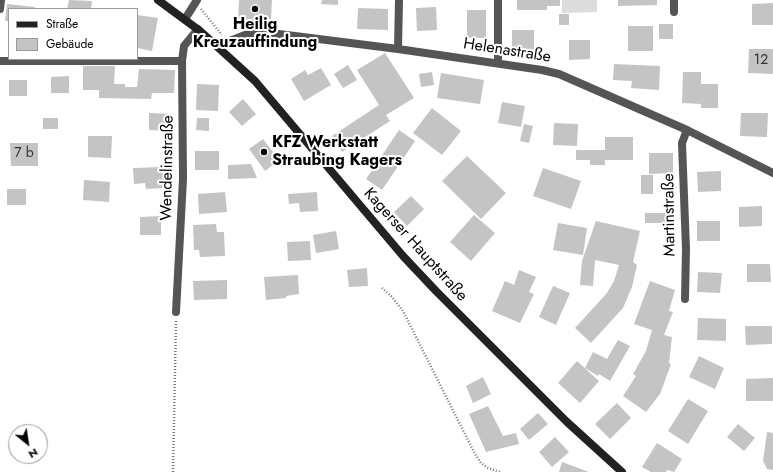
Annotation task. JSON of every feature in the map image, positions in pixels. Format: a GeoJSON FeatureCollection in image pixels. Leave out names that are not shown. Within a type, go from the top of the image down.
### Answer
{"type":"FeatureCollection","features":[{"type":"Feature","properties":{"kind":"street"},"geometry":{"type":"LineString","coordinates":[[0,9],[1,0]]}},
{"type":"Feature","properties":{"kind":"street","name":"Kagerser Hauptstraße"},"geometry":{"type":"LineString","coordinates":[[158,0],[198,29],[255,81],[403,256],[430,285],[567,422],[622,472]]}},
{"type":"Feature","properties":{"kind":"street"},"geometry":{"type":"LineString","coordinates":[[398,49],[399,0]]}},
{"type":"Feature","properties":{"kind":"street"},"geometry":{"type":"LineString","coordinates":[[498,0],[498,63]]}},
{"type":"Feature","properties":{"kind":"street"},"geometry":{"type":"LineString","coordinates":[[674,0],[674,12]]}},
{"type":"Feature","properties":{"kind":"street"},"geometry":{"type":"LineString","coordinates":[[185,19],[197,1]]}},
{"type":"Feature","properties":{"kind":"street","name":"Wendelinstraße"},"geometry":{"type":"LineString","coordinates":[[176,312],[183,179],[182,62],[184,46],[198,29]]}},
{"type":"Feature","properties":{"kind":"street","name":"Helenastraße"},"geometry":{"type":"LineString","coordinates":[[221,49],[227,42],[245,35],[263,32],[398,49],[542,70],[559,74],[687,130],[773,173]]}},
{"type":"Feature","properties":{"kind":"street"},"geometry":{"type":"LineString","coordinates":[[0,60],[182,62]]}},
{"type":"Feature","properties":{"kind":"street","name":"Martinstraße"},"geometry":{"type":"LineString","coordinates":[[685,299],[686,249],[682,143],[687,130]]}},
{"type":"Feature","properties":{"kind":"path"},"geometry":{"type":"LineString","coordinates":[[197,1],[227,42]]}},
{"type":"Feature","properties":{"kind":"path"},"geometry":{"type":"LineString","coordinates":[[382,288],[391,296],[403,311],[474,454],[481,463],[488,468],[500,472]]}},
{"type":"Feature","properties":{"kind":"path"},"geometry":{"type":"LineString","coordinates":[[173,472],[176,312]]}},
{"type":"Feature","properties":{"kind":"shaded area"},"geometry":{"type":"Polygon","coordinates":[[[562,0],[597,0],[597,12],[562,13],[562,0]]]}},
{"type":"Feature","properties":{"kind":"building"},"geometry":{"type":"Polygon","coordinates":[[[69,0],[92,1],[91,8],[67,8],[69,0]]]}},
{"type":"Feature","properties":{"kind":"building","name":"Heilig Kreuzauffindung"},"geometry":{"type":"Polygon","coordinates":[[[239,0],[272,0],[271,19],[257,19],[257,22],[251,21],[251,23],[238,23],[239,0]]]}},
{"type":"Feature","properties":{"kind":"building"},"geometry":{"type":"Polygon","coordinates":[[[322,0],[338,0],[338,5],[321,4],[322,0]]]}},
{"type":"Feature","properties":{"kind":"building"},"geometry":{"type":"Polygon","coordinates":[[[517,0],[560,0],[560,6],[547,6],[547,10],[517,10],[517,0]]]}},
{"type":"Feature","properties":{"kind":"building"},"geometry":{"type":"Polygon","coordinates":[[[618,0],[657,0],[657,5],[618,6],[618,0]]]}},
{"type":"Feature","properties":{"kind":"building"},"geometry":{"type":"Polygon","coordinates":[[[773,3],[773,25],[752,25],[752,4],[773,3]]]}},
{"type":"Feature","properties":{"kind":"building"},"geometry":{"type":"Polygon","coordinates":[[[7,4],[35,7],[8,8],[8,21],[5,21],[7,4]]]}},
{"type":"Feature","properties":{"kind":"building"},"geometry":{"type":"Polygon","coordinates":[[[436,7],[437,30],[417,31],[416,8],[436,7]]]}},
{"type":"Feature","properties":{"kind":"building"},"geometry":{"type":"Polygon","coordinates":[[[358,8],[388,9],[388,30],[357,29],[358,8]]]}},
{"type":"Feature","properties":{"kind":"building"},"geometry":{"type":"Polygon","coordinates":[[[467,10],[486,10],[486,38],[467,38],[467,10]]]}},
{"type":"Feature","properties":{"kind":"building"},"geometry":{"type":"Polygon","coordinates":[[[559,14],[569,14],[569,25],[559,25],[559,14]]]}},
{"type":"Feature","properties":{"kind":"building"},"geometry":{"type":"Polygon","coordinates":[[[138,15],[158,18],[152,51],[138,48],[138,15]]]}},
{"type":"Feature","properties":{"kind":"building"},"geometry":{"type":"Polygon","coordinates":[[[659,24],[673,24],[673,39],[659,39],[659,24]]]}},
{"type":"Feature","properties":{"kind":"building"},"geometry":{"type":"Polygon","coordinates":[[[628,26],[653,26],[653,51],[628,51],[628,26]]]}},
{"type":"Feature","properties":{"kind":"building"},"geometry":{"type":"Polygon","coordinates":[[[512,30],[534,30],[534,49],[512,50],[512,30]]]}},
{"type":"Feature","properties":{"kind":"building"},"geometry":{"type":"Polygon","coordinates":[[[569,40],[590,40],[590,59],[569,60],[569,40]]]}},
{"type":"Feature","properties":{"kind":"building"},"geometry":{"type":"Polygon","coordinates":[[[749,49],[773,49],[773,74],[748,73],[749,49]]]}},
{"type":"Feature","properties":{"kind":"building"},"geometry":{"type":"Polygon","coordinates":[[[385,53],[414,98],[386,115],[390,121],[342,152],[332,136],[379,105],[357,70],[385,53]]]}},
{"type":"Feature","properties":{"kind":"building"},"geometry":{"type":"Polygon","coordinates":[[[614,64],[660,66],[659,90],[631,88],[632,81],[613,80],[614,64]]]}},
{"type":"Feature","properties":{"kind":"building"},"geometry":{"type":"Polygon","coordinates":[[[348,65],[357,80],[343,88],[334,74],[348,65]]]}},
{"type":"Feature","properties":{"kind":"building"},"geometry":{"type":"Polygon","coordinates":[[[83,66],[115,66],[114,84],[125,84],[125,87],[137,87],[139,69],[175,70],[174,93],[152,93],[151,99],[99,98],[99,90],[83,90],[83,66]]]}},
{"type":"Feature","properties":{"kind":"building"},"geometry":{"type":"Polygon","coordinates":[[[321,68],[331,85],[304,101],[291,79],[305,70],[308,75],[321,68]]]}},
{"type":"Feature","properties":{"kind":"building"},"geometry":{"type":"Polygon","coordinates":[[[432,72],[434,85],[421,87],[419,74],[432,72]]]}},
{"type":"Feature","properties":{"kind":"building"},"geometry":{"type":"Polygon","coordinates":[[[683,72],[701,72],[701,84],[718,84],[718,108],[701,108],[701,104],[682,103],[683,72]]]}},
{"type":"Feature","properties":{"kind":"building"},"geometry":{"type":"Polygon","coordinates":[[[441,73],[484,80],[480,104],[437,98],[441,73]]]}},
{"type":"Feature","properties":{"kind":"building"},"geometry":{"type":"Polygon","coordinates":[[[69,76],[69,93],[51,93],[51,77],[69,76]]]}},
{"type":"Feature","properties":{"kind":"building"},"geometry":{"type":"Polygon","coordinates":[[[9,80],[27,80],[27,96],[9,96],[9,80]]]}},
{"type":"Feature","properties":{"kind":"building"},"geometry":{"type":"Polygon","coordinates":[[[197,84],[219,85],[218,111],[196,110],[197,84]]]}},
{"type":"Feature","properties":{"kind":"building"},"geometry":{"type":"Polygon","coordinates":[[[243,99],[256,114],[242,126],[229,112],[243,99]]]}},
{"type":"Feature","properties":{"kind":"building"},"geometry":{"type":"Polygon","coordinates":[[[502,102],[525,106],[521,127],[498,123],[502,102]]]}},
{"type":"Feature","properties":{"kind":"building"},"geometry":{"type":"Polygon","coordinates":[[[432,108],[461,131],[442,155],[413,133],[432,108]]]}},
{"type":"Feature","properties":{"kind":"building"},"geometry":{"type":"Polygon","coordinates":[[[149,113],[172,114],[172,131],[149,130],[149,113]]]}},
{"type":"Feature","properties":{"kind":"building"},"geometry":{"type":"Polygon","coordinates":[[[741,113],[768,113],[767,137],[740,136],[741,113]]]}},
{"type":"Feature","properties":{"kind":"building"},"geometry":{"type":"Polygon","coordinates":[[[43,118],[58,118],[58,129],[43,129],[43,118]]]}},
{"type":"Feature","properties":{"kind":"building"},"geometry":{"type":"Polygon","coordinates":[[[197,118],[209,118],[209,131],[196,130],[197,118]]]}},
{"type":"Feature","properties":{"kind":"building"},"geometry":{"type":"Polygon","coordinates":[[[554,123],[578,124],[577,146],[553,145],[554,123]]]}},
{"type":"Feature","properties":{"kind":"building"},"geometry":{"type":"Polygon","coordinates":[[[524,124],[533,126],[529,143],[520,141],[524,124]]]}},
{"type":"Feature","properties":{"kind":"building"},"geometry":{"type":"Polygon","coordinates":[[[399,130],[415,141],[382,190],[366,179],[399,130]]]}},
{"type":"Feature","properties":{"kind":"building"},"geometry":{"type":"Polygon","coordinates":[[[88,136],[112,136],[111,158],[88,157],[88,136]]]}},
{"type":"Feature","properties":{"kind":"building"},"geometry":{"type":"Polygon","coordinates":[[[605,137],[633,137],[633,160],[605,160],[605,165],[590,165],[590,160],[576,160],[576,150],[605,150],[605,137]]]}},
{"type":"Feature","properties":{"kind":"building"},"geometry":{"type":"Polygon","coordinates":[[[263,139],[279,160],[265,171],[249,149],[263,139]]]}},
{"type":"Feature","properties":{"kind":"building"},"geometry":{"type":"Polygon","coordinates":[[[10,143],[38,143],[38,166],[11,166],[10,143]]]}},
{"type":"Feature","properties":{"kind":"building"},"geometry":{"type":"Polygon","coordinates":[[[195,151],[219,151],[219,170],[195,170],[195,151]]]}},
{"type":"Feature","properties":{"kind":"building"},"geometry":{"type":"Polygon","coordinates":[[[649,153],[673,153],[673,173],[649,174],[649,153]]]}},
{"type":"Feature","properties":{"kind":"building"},"geometry":{"type":"Polygon","coordinates":[[[467,156],[506,193],[481,219],[442,181],[467,156]]]}},
{"type":"Feature","properties":{"kind":"building"},"geometry":{"type":"Polygon","coordinates":[[[251,164],[257,178],[228,179],[228,165],[251,164]]]}},
{"type":"Feature","properties":{"kind":"building"},"geometry":{"type":"Polygon","coordinates":[[[163,167],[163,188],[146,189],[145,183],[134,184],[133,168],[163,167]]]}},
{"type":"Feature","properties":{"kind":"building"},"geometry":{"type":"Polygon","coordinates":[[[543,168],[581,181],[571,209],[533,196],[543,168]]]}},
{"type":"Feature","properties":{"kind":"building"},"geometry":{"type":"Polygon","coordinates":[[[721,171],[721,191],[698,192],[697,172],[721,171]]]}},
{"type":"Feature","properties":{"kind":"building"},"geometry":{"type":"Polygon","coordinates":[[[641,175],[653,175],[653,194],[641,194],[641,175]]]}},
{"type":"Feature","properties":{"kind":"building"},"geometry":{"type":"Polygon","coordinates":[[[84,180],[110,182],[109,202],[83,200],[84,180]]]}},
{"type":"Feature","properties":{"kind":"building"},"geometry":{"type":"Polygon","coordinates":[[[7,189],[26,189],[26,205],[7,205],[7,189]]]}},
{"type":"Feature","properties":{"kind":"building"},"geometry":{"type":"Polygon","coordinates":[[[225,192],[227,212],[199,214],[198,194],[225,192]]]}},
{"type":"Feature","properties":{"kind":"building"},"geometry":{"type":"Polygon","coordinates":[[[317,192],[318,211],[300,212],[299,203],[289,204],[288,194],[317,192]]]}},
{"type":"Feature","properties":{"kind":"building"},"geometry":{"type":"Polygon","coordinates":[[[411,196],[424,209],[407,226],[394,212],[411,196]]]}},
{"type":"Feature","properties":{"kind":"building"},"geometry":{"type":"Polygon","coordinates":[[[762,206],[762,226],[739,227],[739,207],[762,206]]]}},
{"type":"Feature","properties":{"kind":"building"},"geometry":{"type":"Polygon","coordinates":[[[645,213],[666,213],[666,223],[645,223],[645,213]]]}},
{"type":"Feature","properties":{"kind":"building"},"geometry":{"type":"Polygon","coordinates":[[[474,215],[495,233],[471,261],[450,242],[474,215]]]}},
{"type":"Feature","properties":{"kind":"building"},"geometry":{"type":"Polygon","coordinates":[[[161,216],[161,235],[140,235],[140,217],[161,216]]]}},
{"type":"Feature","properties":{"kind":"building"},"geometry":{"type":"Polygon","coordinates":[[[596,221],[640,231],[633,262],[637,265],[632,287],[623,308],[591,343],[575,328],[607,293],[614,281],[619,265],[595,260],[593,286],[580,285],[582,261],[596,221]]]}},
{"type":"Feature","properties":{"kind":"building"},"geometry":{"type":"Polygon","coordinates":[[[697,221],[720,221],[720,241],[697,241],[697,221]]]}},
{"type":"Feature","properties":{"kind":"building"},"geometry":{"type":"Polygon","coordinates":[[[558,223],[587,228],[583,255],[553,250],[558,223]]]}},
{"type":"Feature","properties":{"kind":"building"},"geometry":{"type":"Polygon","coordinates":[[[216,224],[217,232],[224,232],[225,256],[200,257],[199,250],[194,250],[193,225],[216,224]]]}},
{"type":"Feature","properties":{"kind":"building"},"geometry":{"type":"Polygon","coordinates":[[[336,231],[339,249],[316,253],[313,235],[336,231]]]}},
{"type":"Feature","properties":{"kind":"building"},"geometry":{"type":"Polygon","coordinates":[[[310,241],[311,260],[288,261],[287,242],[310,241]]]}},
{"type":"Feature","properties":{"kind":"building"},"geometry":{"type":"Polygon","coordinates":[[[747,264],[770,264],[771,282],[747,282],[747,264]]]}},
{"type":"Feature","properties":{"kind":"building"},"geometry":{"type":"Polygon","coordinates":[[[367,268],[368,286],[349,287],[347,270],[367,268]]]}},
{"type":"Feature","properties":{"kind":"building"},"geometry":{"type":"Polygon","coordinates":[[[519,270],[536,277],[529,292],[534,294],[520,323],[492,311],[505,281],[514,285],[519,270]]]}},
{"type":"Feature","properties":{"kind":"building"},"geometry":{"type":"Polygon","coordinates":[[[698,272],[722,273],[720,293],[697,292],[698,272]]]}},
{"type":"Feature","properties":{"kind":"building"},"geometry":{"type":"Polygon","coordinates":[[[298,275],[299,294],[286,296],[286,298],[266,300],[264,277],[298,275]]]}},
{"type":"Feature","properties":{"kind":"building"},"geometry":{"type":"Polygon","coordinates":[[[227,280],[227,299],[194,300],[193,281],[227,280]]]}},
{"type":"Feature","properties":{"kind":"building"},"geometry":{"type":"Polygon","coordinates":[[[650,281],[675,290],[669,311],[673,312],[664,335],[672,337],[669,363],[671,364],[660,394],[646,412],[623,396],[636,376],[633,374],[646,351],[652,330],[634,324],[650,281]]]}},
{"type":"Feature","properties":{"kind":"building"},"geometry":{"type":"Polygon","coordinates":[[[553,286],[570,293],[556,325],[539,317],[553,286]]]}},
{"type":"Feature","properties":{"kind":"building"},"geometry":{"type":"Polygon","coordinates":[[[698,318],[726,319],[726,341],[697,340],[698,318]]]}},
{"type":"Feature","properties":{"kind":"building"},"geometry":{"type":"Polygon","coordinates":[[[745,326],[772,326],[772,344],[746,345],[745,326]]]}},
{"type":"Feature","properties":{"kind":"building"},"geometry":{"type":"Polygon","coordinates":[[[618,340],[630,346],[610,381],[585,368],[593,352],[607,359],[618,340]]]}},
{"type":"Feature","properties":{"kind":"building"},"geometry":{"type":"Polygon","coordinates":[[[699,356],[724,368],[715,389],[689,377],[699,356]]]}},
{"type":"Feature","properties":{"kind":"building"},"geometry":{"type":"Polygon","coordinates":[[[577,361],[599,381],[580,403],[558,383],[577,361]]]}},
{"type":"Feature","properties":{"kind":"building"},"geometry":{"type":"Polygon","coordinates":[[[483,377],[491,394],[473,403],[466,386],[483,377]]]}},
{"type":"Feature","properties":{"kind":"building"},"geometry":{"type":"Polygon","coordinates":[[[773,378],[773,401],[746,401],[746,379],[773,378]]]}},
{"type":"Feature","properties":{"kind":"building"},"geometry":{"type":"Polygon","coordinates":[[[688,399],[708,411],[688,444],[668,431],[688,399]]]}},
{"type":"Feature","properties":{"kind":"building"},"geometry":{"type":"Polygon","coordinates":[[[617,403],[631,418],[610,439],[595,424],[617,403]]]}},
{"type":"Feature","properties":{"kind":"building"},"geometry":{"type":"Polygon","coordinates":[[[488,406],[503,436],[516,433],[519,444],[486,452],[469,414],[488,406]]]}},
{"type":"Feature","properties":{"kind":"building"},"geometry":{"type":"Polygon","coordinates":[[[538,413],[548,424],[529,440],[520,429],[538,413]]]}},
{"type":"Feature","properties":{"kind":"building"},"geometry":{"type":"Polygon","coordinates":[[[738,424],[755,438],[744,451],[727,437],[738,424]]]}},
{"type":"Feature","properties":{"kind":"building"},"geometry":{"type":"Polygon","coordinates":[[[767,432],[773,433],[773,470],[767,469],[763,461],[767,432]]]}},
{"type":"Feature","properties":{"kind":"building"},"geometry":{"type":"Polygon","coordinates":[[[555,437],[569,452],[552,467],[539,452],[555,437]]]}},
{"type":"Feature","properties":{"kind":"building"},"geometry":{"type":"Polygon","coordinates":[[[657,443],[682,459],[674,472],[667,470],[666,472],[651,472],[642,467],[657,443]]]}},
{"type":"Feature","properties":{"kind":"building"},"geometry":{"type":"Polygon","coordinates":[[[562,462],[589,472],[559,472],[562,462]]]}},
{"type":"Feature","properties":{"kind":"place","name":"Heilig Kreuzauffindung"},"geometry":{"type":"Point","coordinates":[255,9]}},
{"type":"Feature","properties":{"kind":"place","name":"KFZ Werkstatt Straubing Kagers"},"geometry":{"type":"Point","coordinates":[264,152]}}]}
